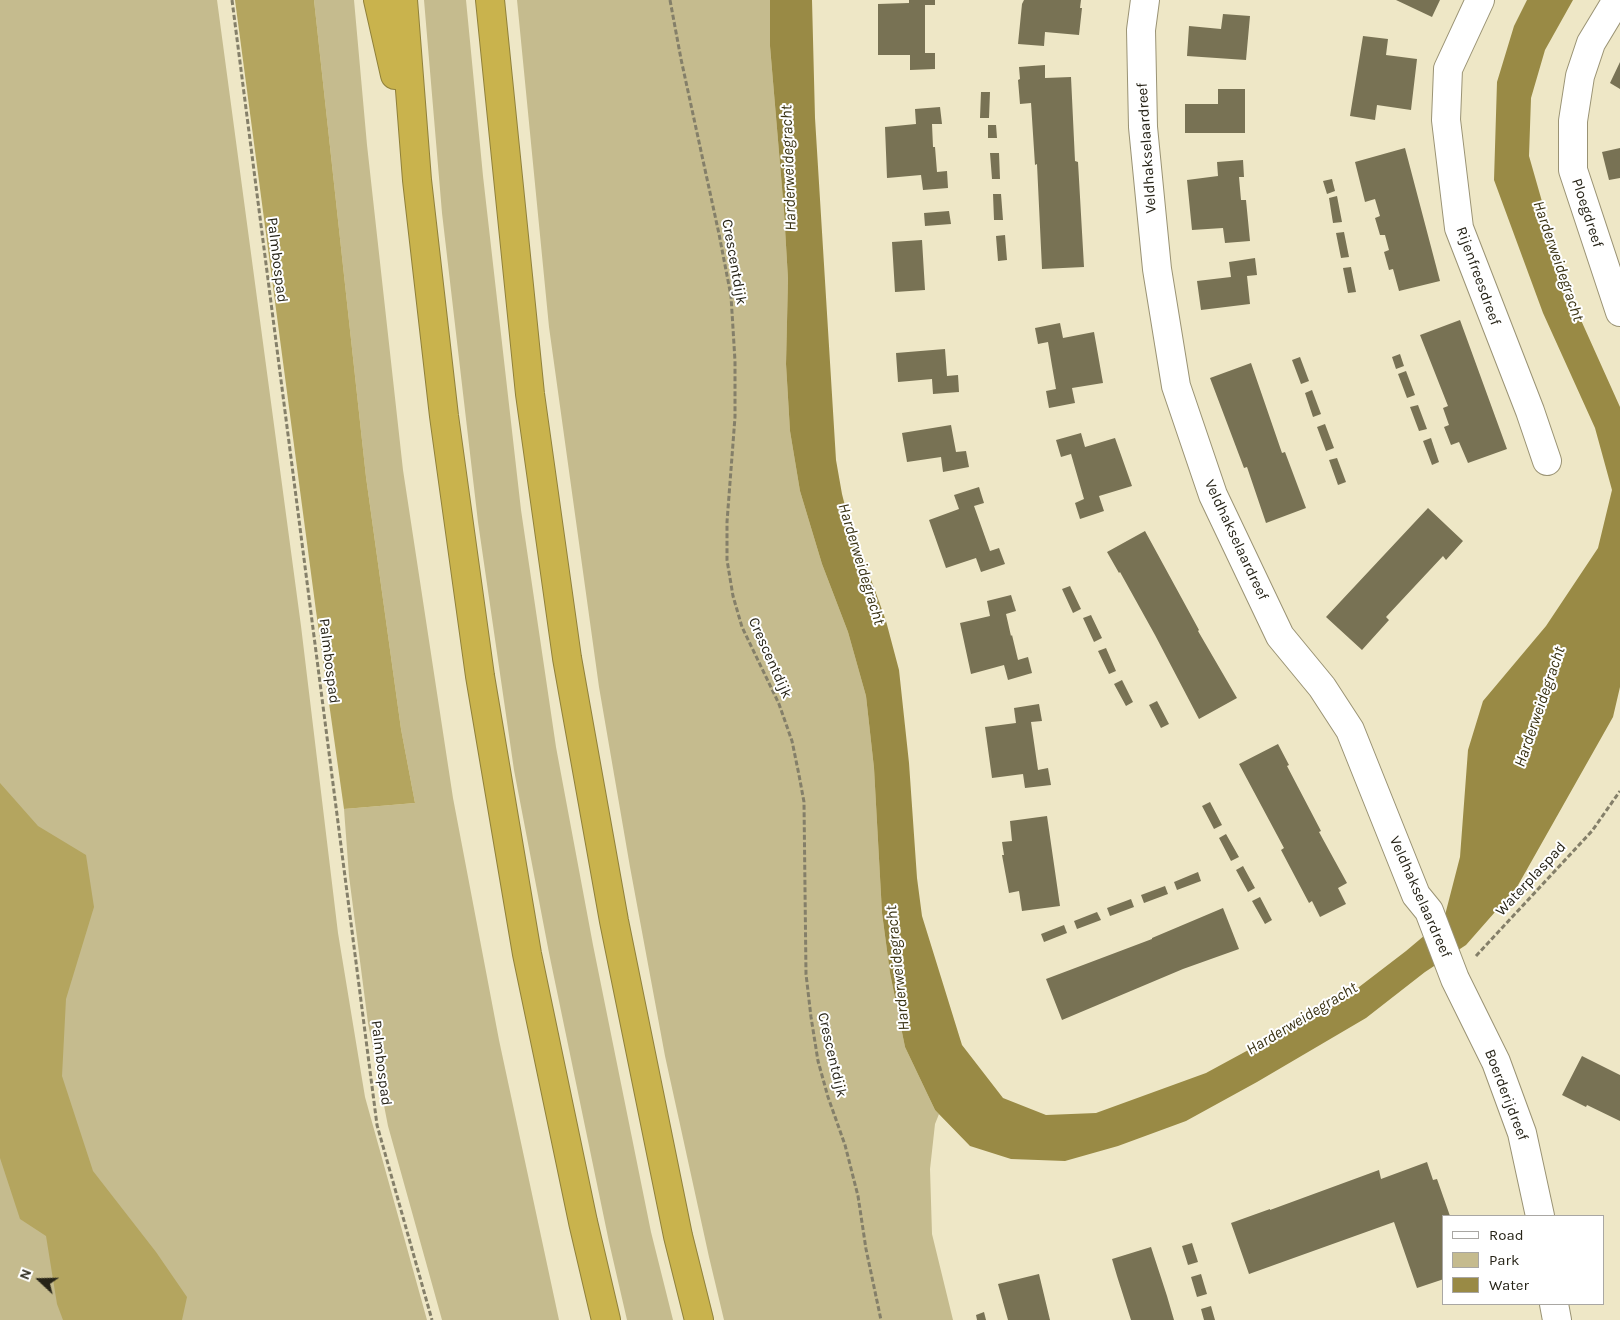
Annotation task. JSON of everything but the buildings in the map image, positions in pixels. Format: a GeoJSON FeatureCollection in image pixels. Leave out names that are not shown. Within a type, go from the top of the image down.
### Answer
{"type":"FeatureCollection","features":[{"type":"Feature","properties":{"kind":"highway"},"geometry":{"type":"LineString","coordinates":[[378,0],[417,180]]}},
{"type":"Feature","properties":{"kind":"highway"},"geometry":{"type":"LineString","coordinates":[[403,0],[417,180],[444,416],[480,676],[527,954],[583,1222],[606,1320]]}},
{"type":"Feature","properties":{"kind":"highway"},"geometry":{"type":"LineString","coordinates":[[490,0],[530,394],[567,658],[616,930],[678,1236],[699,1320]]}},
{"type":"Feature","properties":{"kind":"street","name":"Veldhakselaardreef"},"geometry":{"type":"LineString","coordinates":[[1145,0],[1141,30],[1143,128],[1157,269],[1176,386],[1213,495],[1280,636],[1322,687],[1350,730],[1416,895],[1429,911],[1454,979]]}},
{"type":"Feature","properties":{"kind":"street","name":"Rijenfreesdreef"},"geometry":{"type":"LineString","coordinates":[[1480,0],[1448,70],[1446,120],[1459,228],[1530,411],[1546,461]]}},
{"type":"Feature","properties":{"kind":"street","name":"Ploegdreef"},"geometry":{"type":"LineString","coordinates":[[1617,0],[1591,43],[1580,76],[1573,121],[1573,170],[1620,312]]}},
{"type":"Feature","properties":{"kind":"street","name":"Boerderijdreef"},"geometry":{"type":"LineString","coordinates":[[1454,979],[1496,1062],[1522,1133],[1540,1215]]}},
{"type":"Feature","properties":{"kind":"street"},"geometry":{"type":"LineString","coordinates":[[1554,1305],[1557,1320]]}},
{"type":"Feature","properties":{"kind":"path","name":"Palmbospad"},"geometry":{"type":"LineString","coordinates":[[232,0],[377,1125],[432,1320]]}},
{"type":"Feature","properties":{"kind":"path","name":"Crescentdijk"},"geometry":{"type":"LineString","coordinates":[[670,0],[731,296],[735,361],[735,417],[727,522],[727,560],[733,596],[742,627],[779,704],[792,741],[799,775],[804,802],[806,974],[810,1017],[828,1097],[845,1145],[858,1196],[866,1249],[881,1320]]}},
{"type":"Feature","properties":{"kind":"path","name":"Waterplaspad"},"geometry":{"type":"LineString","coordinates":[[1454,979],[1592,831],[1620,791]]}},
{"type":"Feature","properties":{"kind":"green space"},"geometry":{"type":"Polygon","coordinates":[[[0,0],[217,0],[301,626],[338,933],[365,1097],[427,1320],[0,1320],[0,0]]]}},
{"type":"Feature","properties":{"kind":"green space"},"geometry":{"type":"Polygon","coordinates":[[[314,0],[354,0],[367,145],[403,470],[453,798],[499,1040],[559,1320],[442,1320],[388,1126],[368,1023],[349,876],[344,809],[415,803],[401,729],[366,477],[314,0]]]}},
{"type":"Feature","properties":{"kind":"green space"},"geometry":{"type":"Polygon","coordinates":[[[424,0],[466,0],[483,176],[521,510],[556,747],[593,945],[651,1232],[673,1320],[627,1320],[549,953],[514,770],[478,522],[442,213],[424,0]]]}},
{"type":"Feature","properties":{"kind":"green space"},"geometry":{"type":"Polygon","coordinates":[[[517,0],[770,0],[770,46],[788,279],[786,364],[790,431],[800,491],[822,564],[848,632],[866,696],[874,768],[882,913],[890,973],[905,1047],[935,1110],[939,1114],[935,1124],[930,1169],[932,1234],[953,1320],[724,1320],[665,1056],[599,687],[549,327],[517,0]]]}},
{"type":"Feature","properties":{"kind":"shaded area"},"geometry":{"type":"Polygon","coordinates":[[[235,0],[314,0],[366,477],[401,729],[415,803],[344,809],[235,0]]]}},
{"type":"Feature","properties":{"kind":"shaded area"},"geometry":{"type":"Polygon","coordinates":[[[0,783],[38,826],[86,855],[94,907],[66,999],[62,1076],[93,1171],[156,1252],[187,1297],[182,1320],[63,1320],[57,1304],[46,1236],[20,1219],[0,1158],[0,783]]]}},
{"type":"Feature","properties":{"kind":"water","name":"Harderweidegracht"},"geometry":{"type":"Polygon","coordinates":[[[770,0],[812,0],[815,118],[836,460],[853,538],[868,571],[886,621],[899,670],[922,916],[962,1045],[1003,1098],[1046,1115],[1096,1113],[1206,1073],[1346,997],[1444,919],[1460,857],[1468,750],[1483,701],[1546,626],[1598,548],[1612,490],[1595,428],[1543,313],[1494,180],[1497,82],[1514,26],[1527,0],[1573,0],[1545,50],[1531,98],[1529,156],[1567,289],[1620,407],[1620,687],[1613,717],[1517,887],[1466,945],[1425,972],[1366,1018],[1186,1121],[1118,1146],[1065,1161],[1011,1159],[970,1146],[935,1110],[905,1047],[890,973],[882,913],[874,768],[866,696],[848,632],[822,564],[800,491],[790,431],[786,364],[788,279],[770,46],[770,0]]]}}]}
